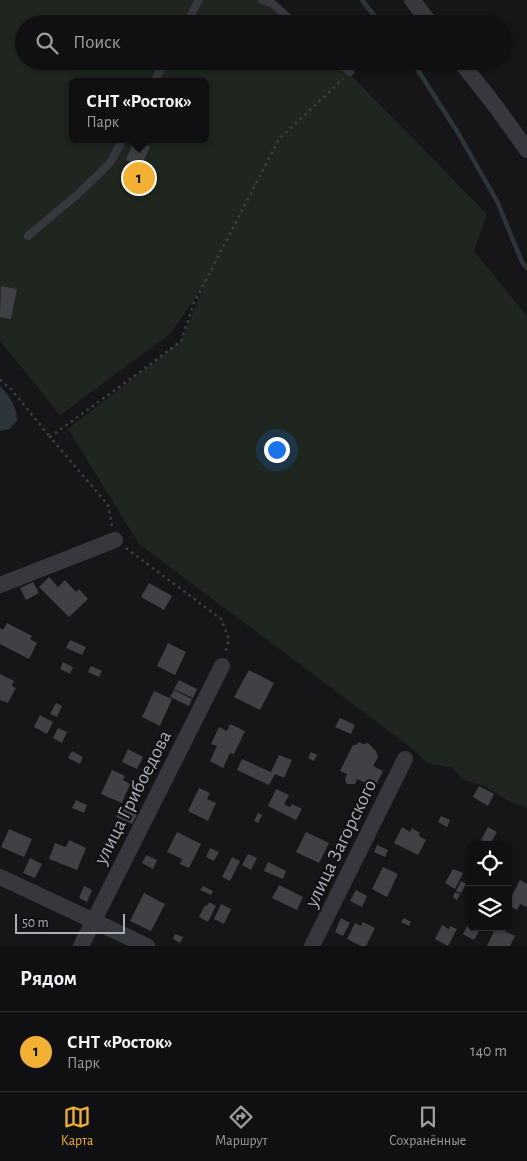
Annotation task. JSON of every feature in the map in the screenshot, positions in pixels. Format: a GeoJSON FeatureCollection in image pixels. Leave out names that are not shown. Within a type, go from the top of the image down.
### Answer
{"type":"FeatureCollection","features":[{"type":"Feature","properties":{"kind":"street"},"geometry":{"type":"LineString","coordinates":[[417,2],[425,15]]}},
{"type":"Feature","properties":{"kind":"street"},"geometry":{"type":"LineString","coordinates":[[467,70],[527,150]]}},
{"type":"Feature","properties":{"kind":"street"},"geometry":{"type":"LineString","coordinates":[[0,585],[116,540]]}},
{"type":"Feature","properties":{"kind":"street","name":"улица Грибоедова"},"geometry":{"type":"LineString","coordinates":[[81,946],[222,666]]}},
{"type":"Feature","properties":{"kind":"street","name":"улица Загорского"},"geometry":{"type":"LineString","coordinates":[[312,946],[405,759]]}},
{"type":"Feature","properties":{"kind":"street"},"geometry":{"type":"LineString","coordinates":[[0,877],[147,946]]}},
{"type":"Feature","properties":{"kind":"lane"},"geometry":{"type":"LineString","coordinates":[[191,15],[199,0]]}},
{"type":"Feature","properties":{"kind":"lane"},"geometry":{"type":"LineString","coordinates":[[262,0],[273,4],[285,15]]}},
{"type":"Feature","properties":{"kind":"lane"},"geometry":{"type":"LineString","coordinates":[[28,236],[78,194],[110,163],[120,143]]}},
{"type":"Feature","properties":{"kind":"path"},"geometry":{"type":"LineString","coordinates":[[50,437],[144,370],[181,341],[194,303],[279,139],[350,72]]}},
{"type":"Feature","properties":{"kind":"path"},"geometry":{"type":"LineString","coordinates":[[0,380],[11,389],[108,505],[116,540],[221,620],[229,639],[222,666]]}},
{"type":"Feature","properties":{"kind":"shaded area"},"geometry":{"type":"Polygon","coordinates":[[[0,0],[271,0],[286,15],[15,15],[15,70],[346,70],[487,214],[474,251],[527,316],[527,808],[509,801],[484,786],[462,779],[453,768],[427,763],[409,746],[139,544],[68,429],[181,341],[205,284],[170,334],[60,415],[0,341],[0,0]]]}},
{"type":"Feature","properties":{"kind":"shaded area"},"geometry":{"type":"Polygon","coordinates":[[[0,386],[12,402],[16,411],[17,421],[9,429],[0,431],[0,386]]]}},
{"type":"Feature","properties":{"kind":"building"},"geometry":{"type":"Polygon","coordinates":[[[133,143],[141,143],[150,147],[141,166],[126,160],[133,143]]]}},
{"type":"Feature","properties":{"kind":"building"},"geometry":{"type":"Polygon","coordinates":[[[1,286],[17,289],[11,319],[0,317],[1,286]]]}},
{"type":"Feature","properties":{"kind":"building"},"geometry":{"type":"Polygon","coordinates":[[[49,577],[58,587],[65,580],[76,592],[79,589],[88,599],[69,617],[39,587],[49,577]]]}},
{"type":"Feature","properties":{"kind":"building"},"geometry":{"type":"Polygon","coordinates":[[[33,582],[39,593],[26,600],[20,588],[33,582]]]}},
{"type":"Feature","properties":{"kind":"building"},"geometry":{"type":"Polygon","coordinates":[[[149,583],[172,596],[164,610],[141,597],[149,583]]]}},
{"type":"Feature","properties":{"kind":"building"},"geometry":{"type":"Polygon","coordinates":[[[7,623],[32,636],[30,639],[37,643],[29,659],[0,644],[0,628],[3,630],[7,623]]]}},
{"type":"Feature","properties":{"kind":"building"},"geometry":{"type":"Polygon","coordinates":[[[70,640],[86,647],[82,655],[66,648],[70,640]]]}},
{"type":"Feature","properties":{"kind":"building"},"geometry":{"type":"Polygon","coordinates":[[[168,643],[186,652],[175,675],[157,666],[168,643]]]}},
{"type":"Feature","properties":{"kind":"building"},"geometry":{"type":"Polygon","coordinates":[[[63,662],[73,667],[70,674],[60,669],[63,662]]]}},
{"type":"Feature","properties":{"kind":"building"},"geometry":{"type":"Polygon","coordinates":[[[91,666],[102,671],[99,677],[88,672],[91,666]]]}},
{"type":"Feature","properties":{"kind":"building"},"geometry":{"type":"Polygon","coordinates":[[[249,670],[274,683],[260,710],[234,697],[249,670]]]}},
{"type":"Feature","properties":{"kind":"building"},"geometry":{"type":"Polygon","coordinates":[[[0,674],[14,681],[12,686],[16,688],[8,703],[0,700],[0,674]]]}},
{"type":"Feature","properties":{"kind":"building"},"geometry":{"type":"Polygon","coordinates":[[[179,680],[197,689],[193,698],[174,689],[179,680]]]}},
{"type":"Feature","properties":{"kind":"building"},"geometry":{"type":"Polygon","coordinates":[[[174,690],[192,699],[189,706],[170,697],[174,690]]]}},
{"type":"Feature","properties":{"kind":"building"},"geometry":{"type":"Polygon","coordinates":[[[154,691],[172,699],[160,726],[142,717],[154,691]]]}},
{"type":"Feature","properties":{"kind":"building"},"geometry":{"type":"Polygon","coordinates":[[[56,703],[62,706],[57,717],[50,714],[56,703]]]}},
{"type":"Feature","properties":{"kind":"building"},"geometry":{"type":"Polygon","coordinates":[[[40,715],[53,722],[47,734],[34,727],[40,715]]]}},
{"type":"Feature","properties":{"kind":"building"},"geometry":{"type":"Polygon","coordinates":[[[340,718],[355,725],[351,734],[335,727],[340,718]]]}},
{"type":"Feature","properties":{"kind":"building"},"geometry":{"type":"Polygon","coordinates":[[[230,724],[245,731],[234,754],[230,753],[223,768],[210,761],[217,746],[211,744],[219,727],[227,731],[230,724]]]}},
{"type":"Feature","properties":{"kind":"building"},"geometry":{"type":"Polygon","coordinates":[[[58,728],[67,732],[62,743],[53,738],[58,728]]]}},
{"type":"Feature","properties":{"kind":"building"},"geometry":{"type":"Polygon","coordinates":[[[359,742],[363,744],[368,743],[376,751],[378,757],[373,766],[383,771],[375,787],[357,779],[355,784],[347,784],[345,780],[347,774],[340,771],[353,745],[359,742]]]}},
{"type":"Feature","properties":{"kind":"building"},"geometry":{"type":"Polygon","coordinates":[[[128,749],[143,757],[137,769],[122,762],[128,749]]]}},
{"type":"Feature","properties":{"kind":"building"},"geometry":{"type":"Polygon","coordinates":[[[72,751],[83,757],[80,764],[68,758],[72,751]]]}},
{"type":"Feature","properties":{"kind":"building"},"geometry":{"type":"Polygon","coordinates":[[[311,752],[317,755],[314,761],[308,758],[311,752]]]}},
{"type":"Feature","properties":{"kind":"building"},"geometry":{"type":"Polygon","coordinates":[[[279,755],[292,760],[284,778],[275,774],[269,785],[237,770],[242,759],[271,772],[279,755]]]}},
{"type":"Feature","properties":{"kind":"building"},"geometry":{"type":"Polygon","coordinates":[[[112,770],[125,776],[123,780],[130,784],[122,803],[101,794],[112,770]]]}},
{"type":"Feature","properties":{"kind":"building"},"geometry":{"type":"Polygon","coordinates":[[[479,786],[494,794],[488,806],[473,797],[479,786]]]}},
{"type":"Feature","properties":{"kind":"building"},"geometry":{"type":"Polygon","coordinates":[[[199,788],[210,793],[207,799],[216,803],[208,821],[188,811],[199,788]]]}},
{"type":"Feature","properties":{"kind":"building"},"geometry":{"type":"Polygon","coordinates":[[[276,789],[289,795],[284,804],[290,807],[292,804],[302,809],[296,820],[268,806],[276,789]]]}},
{"type":"Feature","properties":{"kind":"building"},"geometry":{"type":"Polygon","coordinates":[[[76,800],[87,805],[84,813],[72,808],[76,800]]]}},
{"type":"Feature","properties":{"kind":"building"},"geometry":{"type":"Polygon","coordinates":[[[121,807],[137,815],[132,824],[116,817],[121,807]]]}},
{"type":"Feature","properties":{"kind":"building"},"geometry":{"type":"Polygon","coordinates":[[[258,813],[262,815],[258,823],[254,821],[258,813]]]}},
{"type":"Feature","properties":{"kind":"building"},"geometry":{"type":"Polygon","coordinates":[[[441,816],[450,820],[447,827],[438,822],[441,816]]]}},
{"type":"Feature","properties":{"kind":"building"},"geometry":{"type":"Polygon","coordinates":[[[402,827],[410,832],[412,828],[420,833],[419,836],[426,840],[418,855],[394,843],[402,827]]]}},
{"type":"Feature","properties":{"kind":"building"},"geometry":{"type":"Polygon","coordinates":[[[488,827],[497,832],[492,841],[481,840],[488,827]]]}},
{"type":"Feature","properties":{"kind":"building"},"geometry":{"type":"Polygon","coordinates":[[[9,829],[32,839],[24,857],[1,847],[9,829]]]}},
{"type":"Feature","properties":{"kind":"building"},"geometry":{"type":"Polygon","coordinates":[[[177,832],[201,844],[189,868],[180,864],[182,859],[167,852],[177,832]]]}},
{"type":"Feature","properties":{"kind":"building"},"geometry":{"type":"Polygon","coordinates":[[[306,832],[329,843],[319,863],[296,852],[306,832]]]}},
{"type":"Feature","properties":{"kind":"building"},"geometry":{"type":"Polygon","coordinates":[[[69,840],[86,848],[77,870],[49,859],[55,843],[66,847],[69,840]]]}},
{"type":"Feature","properties":{"kind":"building"},"geometry":{"type":"Polygon","coordinates":[[[377,845],[388,850],[385,857],[374,852],[377,845]]]}},
{"type":"Feature","properties":{"kind":"building"},"geometry":{"type":"Polygon","coordinates":[[[210,848],[219,852],[214,861],[206,857],[210,848]]]}},
{"type":"Feature","properties":{"kind":"building"},"geometry":{"type":"Polygon","coordinates":[[[248,854],[257,858],[251,870],[242,865],[248,854]]]}},
{"type":"Feature","properties":{"kind":"building"},"geometry":{"type":"Polygon","coordinates":[[[146,855],[157,860],[153,869],[142,863],[146,855]]]}},
{"type":"Feature","properties":{"kind":"building"},"geometry":{"type":"Polygon","coordinates":[[[232,857],[240,861],[230,881],[222,877],[232,857]]]}},
{"type":"Feature","properties":{"kind":"building"},"geometry":{"type":"Polygon","coordinates":[[[30,858],[42,864],[35,878],[23,873],[30,858]]]}},
{"type":"Feature","properties":{"kind":"building"},"geometry":{"type":"Polygon","coordinates":[[[268,862],[286,871],[283,879],[264,871],[268,862]]]}},
{"type":"Feature","properties":{"kind":"building"},"geometry":{"type":"Polygon","coordinates":[[[383,867],[398,874],[387,897],[372,889],[383,867]]]}},
{"type":"Feature","properties":{"kind":"building"},"geometry":{"type":"Polygon","coordinates":[[[453,869],[463,873],[455,889],[445,883],[453,869]]]}},
{"type":"Feature","properties":{"kind":"building"},"geometry":{"type":"Polygon","coordinates":[[[520,880],[527,884],[527,907],[520,904],[517,910],[512,907],[512,895],[520,880]]]}},
{"type":"Feature","properties":{"kind":"building"},"geometry":{"type":"Polygon","coordinates":[[[461,881],[466,884],[461,893],[456,891],[461,881]]]}},
{"type":"Feature","properties":{"kind":"building"},"geometry":{"type":"Polygon","coordinates":[[[279,885],[303,897],[297,910],[272,898],[279,885]]]}},
{"type":"Feature","properties":{"kind":"building"},"geometry":{"type":"Polygon","coordinates":[[[84,886],[92,890],[87,902],[79,898],[84,886]]]}},
{"type":"Feature","properties":{"kind":"building"},"geometry":{"type":"Polygon","coordinates":[[[203,886],[213,891],[211,895],[200,890],[203,886]]]}},
{"type":"Feature","properties":{"kind":"building"},"geometry":{"type":"Polygon","coordinates":[[[356,890],[367,896],[362,907],[350,901],[356,890]]]}},
{"type":"Feature","properties":{"kind":"building"},"geometry":{"type":"Polygon","coordinates":[[[455,892],[460,894],[457,900],[453,897],[455,892]]]}},
{"type":"Feature","properties":{"kind":"building"},"geometry":{"type":"Polygon","coordinates":[[[144,893],[165,904],[151,931],[130,921],[144,893]]]}},
{"type":"Feature","properties":{"kind":"building"},"geometry":{"type":"Polygon","coordinates":[[[209,902],[216,906],[208,922],[199,917],[205,905],[207,906],[209,902]]]}},
{"type":"Feature","properties":{"kind":"building"},"geometry":{"type":"Polygon","coordinates":[[[221,904],[231,909],[224,924],[214,919],[221,904]]]}},
{"type":"Feature","properties":{"kind":"building"},"geometry":{"type":"Polygon","coordinates":[[[341,918],[350,923],[343,936],[335,932],[341,918]]]}},
{"type":"Feature","properties":{"kind":"building"},"geometry":{"type":"Polygon","coordinates":[[[404,918],[411,922],[409,926],[401,922],[404,918]]]}},
{"type":"Feature","properties":{"kind":"building"},"geometry":{"type":"Polygon","coordinates":[[[363,922],[375,928],[366,946],[361,946],[347,939],[355,923],[361,926],[363,922]]]}},
{"type":"Feature","properties":{"kind":"building"},"geometry":{"type":"Polygon","coordinates":[[[442,925],[449,929],[450,926],[457,929],[448,946],[435,939],[442,925]]]}},
{"type":"Feature","properties":{"kind":"building"},"geometry":{"type":"Polygon","coordinates":[[[467,926],[467,931],[479,931],[474,940],[463,934],[467,926]]]}},
{"type":"Feature","properties":{"kind":"building"},"geometry":{"type":"Polygon","coordinates":[[[494,931],[504,931],[515,936],[510,946],[487,946],[494,931]]]}},
{"type":"Feature","properties":{"kind":"building"},"geometry":{"type":"Polygon","coordinates":[[[175,934],[183,937],[180,943],[173,939],[175,934]]]}},
{"type":"Feature","properties":{"kind":"waterway"},"geometry":{"type":"LineString","coordinates":[[362,0],[374,15]]}},
{"type":"Feature","properties":{"kind":"waterway"},"geometry":{"type":"LineString","coordinates":[[418,70],[458,133],[497,201],[522,262],[527,268]]}},
{"type":"Feature","properties":{"kind":"place","name":"СНТ «Росток»"},"geometry":{"type":"Point","coordinates":[139,178]}}]}
